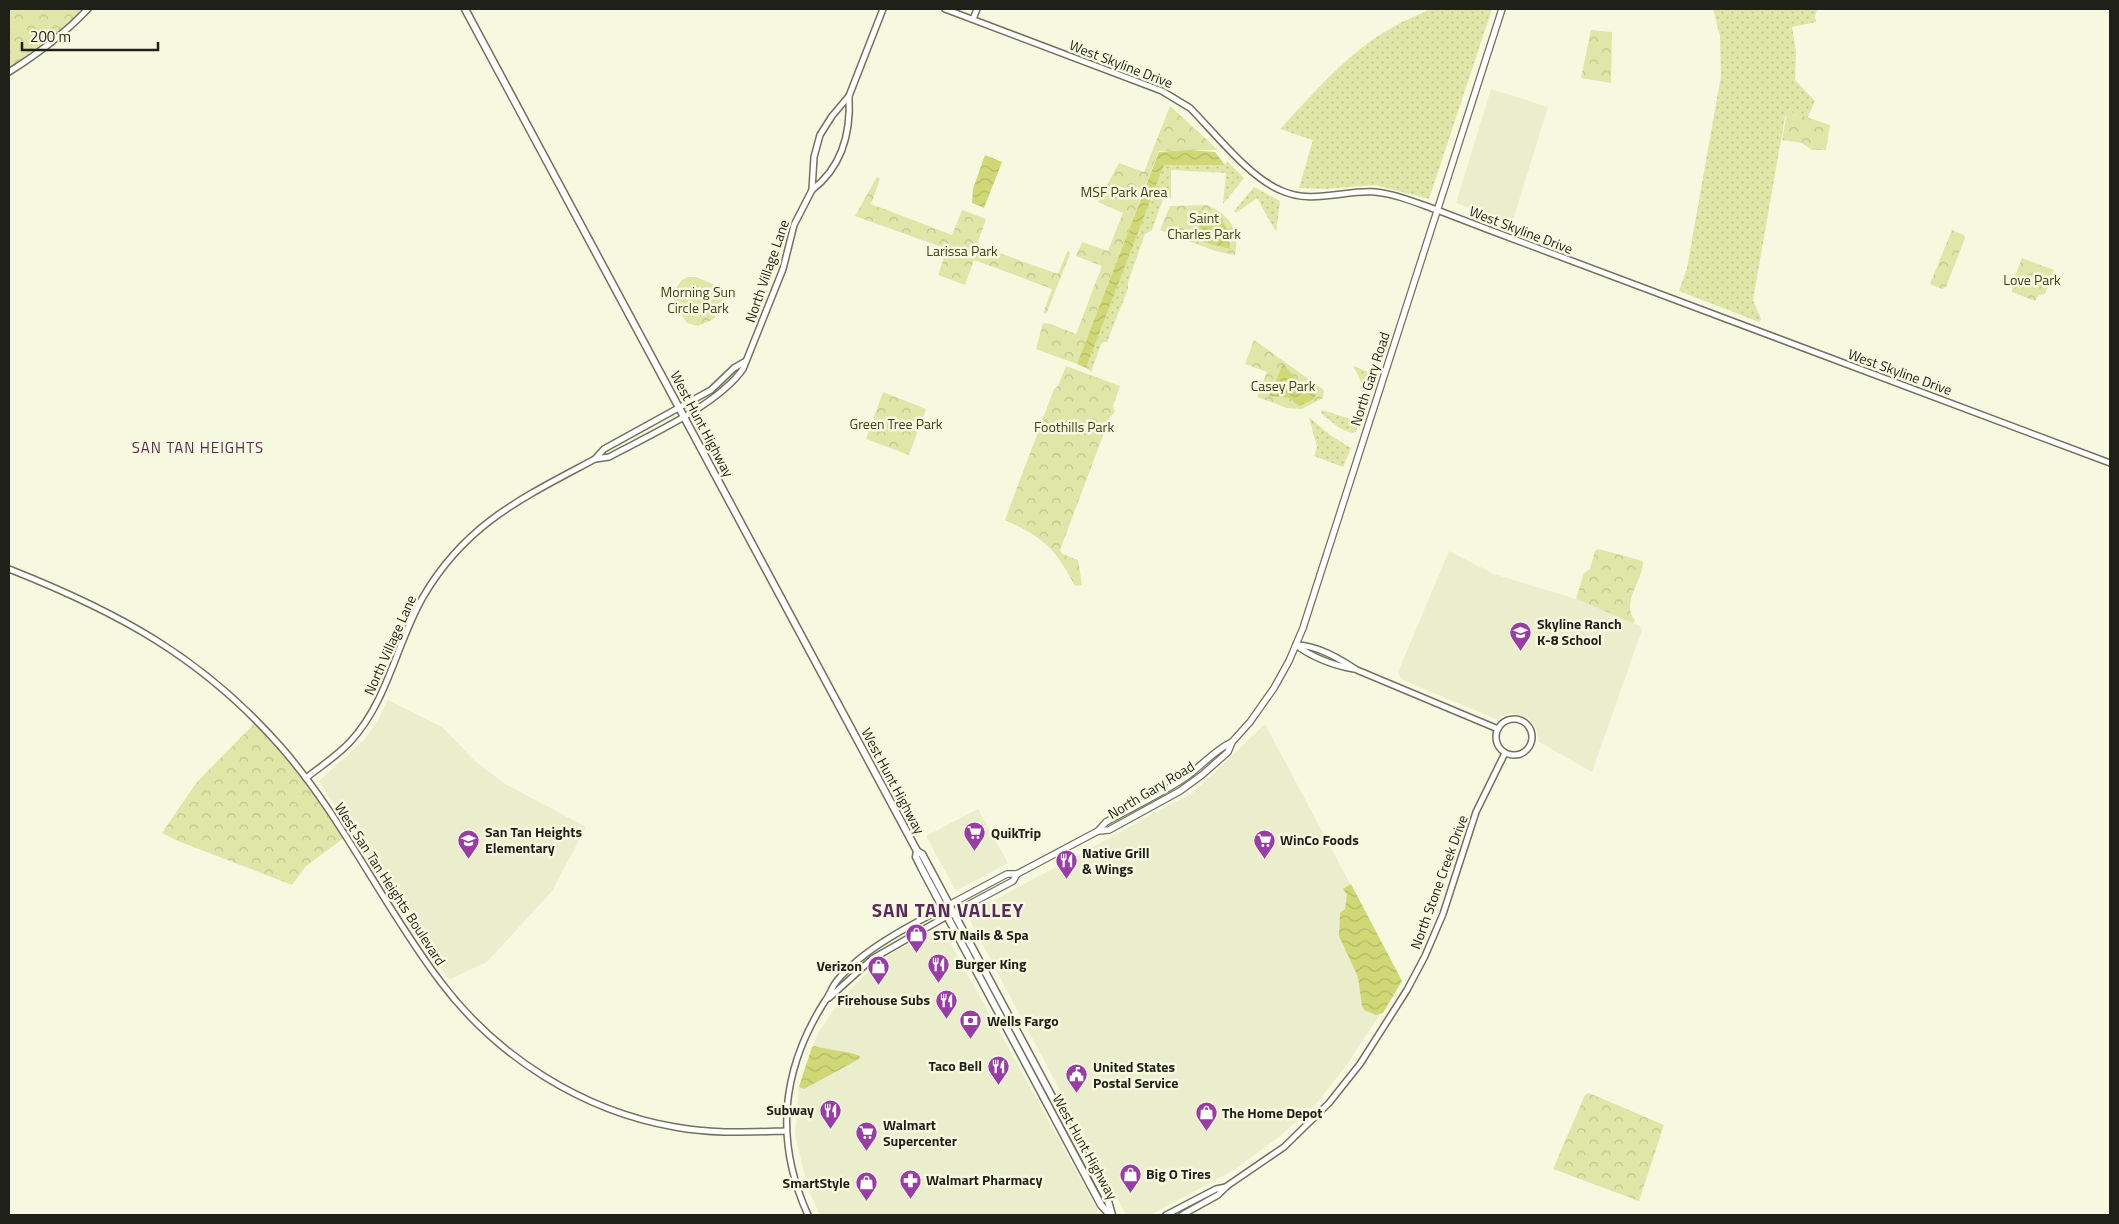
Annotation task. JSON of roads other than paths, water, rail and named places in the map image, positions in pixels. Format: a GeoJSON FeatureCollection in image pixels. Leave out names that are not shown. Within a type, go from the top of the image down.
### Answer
{"type":"FeatureCollection","features":[{"type":"Feature","properties":{"kind":"main road","name":"West Hunt Highway"},"geometry":{"type":"LineString","coordinates":[[465,9],[917,851],[922,854],[1081,1150],[1108,1201],[1111,1215]]}},
{"type":"Feature","properties":{"kind":"main road","name":"North Gary Road"},"geometry":{"type":"LineString","coordinates":[[943,908],[1002,876],[1017,874],[1098,831],[1109,830],[1180,791],[1228,752],[1232,742],[1268,698],[1296,645],[1502,9]]}},
{"type":"Feature","properties":{"kind":"main road","name":"West Hunt Highway"},"geometry":{"type":"LineString","coordinates":[[917,851],[916,857],[1101,1205],[1111,1215]]}},
{"type":"Feature","properties":{"kind":"main road","name":"North Gary Road"},"geometry":{"type":"LineString","coordinates":[[947,916],[1013,881],[1017,874]]}},
{"type":"Feature","properties":{"kind":"main road"},"geometry":{"type":"LineString","coordinates":[[995,891],[1002,882],[1002,876]]}},
{"type":"Feature","properties":{"kind":"main road"},"geometry":{"type":"LineString","coordinates":[[1074,1154],[1081,1150]]}},
{"type":"Feature","properties":{"kind":"street"},"geometry":{"type":"LineString","coordinates":[[9,72],[46,48],[71,27],[88,9]]}},
{"type":"Feature","properties":{"kind":"street","name":"North Village Lane"},"geometry":{"type":"LineString","coordinates":[[812,190],[814,157],[820,135],[832,116],[849,96],[883,9]]}},
{"type":"Feature","properties":{"kind":"street","name":"West Skyline Drive"},"geometry":{"type":"LineString","coordinates":[[945,9],[1158,89],[1177,98],[1190,108],[1256,176],[1281,191],[1302,197],[1374,192],[1387,194],[1437,210],[2110,463]]}},
{"type":"Feature","properties":{"kind":"street"},"geometry":{"type":"LineString","coordinates":[[973,19],[976,9]]}},
{"type":"Feature","properties":{"kind":"street","name":"North Village Lane"},"geometry":{"type":"LineString","coordinates":[[595,459],[609,457],[720,394],[743,370],[783,269],[794,225],[812,190],[831,170],[843,147],[849,122],[849,96]]}},
{"type":"Feature","properties":{"kind":"street","name":"North Village Lane"},"geometry":{"type":"LineString","coordinates":[[306,778],[338,754],[351,741],[372,713],[424,596],[450,557],[465,541],[496,515],[514,503],[595,459],[604,449],[711,390],[734,368],[746,361]]}},
{"type":"Feature","properties":{"kind":"street","name":"West San Tan Heights Boulevard"},"geometry":{"type":"LineString","coordinates":[[9,569],[107,612],[153,638],[179,655],[236,700],[306,778],[441,982],[480,1026],[530,1067],[587,1100],[613,1111],[644,1120],[676,1128],[732,1133],[786,1131]]}},
{"type":"Feature","properties":{"kind":"street"},"geometry":{"type":"LineString","coordinates":[[1296,645],[1308,646],[1343,661],[1356,670],[1498,729]]}},
{"type":"Feature","properties":{"kind":"street"},"geometry":{"type":"LineString","coordinates":[[1517,720],[1527,725],[1532,735],[1529,746],[1521,754],[1510,755],[1505,753],[1497,745],[1496,734],[1498,729],[1506,721],[1517,720]]}},
{"type":"Feature","properties":{"kind":"street","name":"North Stone Creek Drive"},"geometry":{"type":"LineString","coordinates":[[1182,1215],[1218,1196],[1227,1186],[1274,1156],[1318,1116],[1350,1078],[1414,978],[1432,940],[1476,812],[1505,753]]}},
{"type":"Feature","properties":{"kind":"street","name":"North Gary Road"},"geometry":{"type":"LineString","coordinates":[[808,1215],[794,1183],[786,1131],[788,1096],[796,1060],[810,1025],[835,983],[858,960],[892,936],[943,908]]}},
{"type":"Feature","properties":{"kind":"street","name":"North Gary Road"},"geometry":{"type":"LineString","coordinates":[[826,1000],[872,959],[947,916]]}},
{"type":"Feature","properties":{"kind":"street","name":"North Stone Creek Drive"},"geometry":{"type":"LineString","coordinates":[[1166,1215],[1216,1189],[1227,1186]]}},
{"type":"Feature","properties":{"kind":"water"},"geometry":{"type":"Polygon","coordinates":[[[1189,150],[1215,152],[1225,165],[1164,165],[1086,368],[1077,364],[1159,152],[1189,150]]]}},
{"type":"Feature","properties":{"kind":"water"},"geometry":{"type":"Polygon","coordinates":[[[985,155],[1002,162],[984,208],[972,203],[973,189],[985,155]]]}},
{"type":"Feature","properties":{"kind":"water"},"geometry":{"type":"Polygon","coordinates":[[[1199,211],[1214,216],[1224,223],[1228,233],[1230,249],[1199,240],[1199,211]]]}},
{"type":"Feature","properties":{"kind":"water"},"geometry":{"type":"Polygon","coordinates":[[[1283,364],[1299,382],[1318,389],[1314,399],[1299,406],[1289,398],[1269,396],[1283,364]]]}},
{"type":"Feature","properties":{"kind":"water"},"geometry":{"type":"Polygon","coordinates":[[[1351,884],[1402,981],[1383,1013],[1376,1015],[1364,1010],[1362,1006],[1358,977],[1339,936],[1340,913],[1345,909],[1347,895],[1343,889],[1351,884]]]}},
{"type":"Feature","properties":{"kind":"water"},"geometry":{"type":"Polygon","coordinates":[[[815,1046],[860,1056],[859,1059],[804,1089],[799,1087],[812,1047],[815,1046]]]}},
{"type":"Feature","properties":{"kind":"place","name":"Skyline Ranch K-8 School"},"geometry":{"type":"Point","coordinates":[1521,651]}},
{"type":"Feature","properties":{"kind":"place","name":"QuikTrip"},"geometry":{"type":"Point","coordinates":[975,852]}},
{"type":"Feature","properties":{"kind":"place","name":"San Tan Heights Elementary"},"geometry":{"type":"Point","coordinates":[469,859]}},
{"type":"Feature","properties":{"kind":"place","name":"WinCo Foods"},"geometry":{"type":"Point","coordinates":[1264,859]}},
{"type":"Feature","properties":{"kind":"place","name":"Native Grill & Wings"},"geometry":{"type":"Point","coordinates":[1066,880]}},
{"type":"Feature","properties":{"kind":"place","name":"STV Nails & Spa"},"geometry":{"type":"Point","coordinates":[917,954]}},
{"type":"Feature","properties":{"kind":"place","name":"Burger King"},"geometry":{"type":"Point","coordinates":[939,983]}},
{"type":"Feature","properties":{"kind":"place","name":"Verizon"},"geometry":{"type":"Point","coordinates":[878,985]}},
{"type":"Feature","properties":{"kind":"place","name":"Firehouse Subs"},"geometry":{"type":"Point","coordinates":[946,1019]}},
{"type":"Feature","properties":{"kind":"place","name":"Wells Fargo"},"geometry":{"type":"Point","coordinates":[971,1040]}},
{"type":"Feature","properties":{"kind":"place","name":"Taco Bell"},"geometry":{"type":"Point","coordinates":[998,1085]}},
{"type":"Feature","properties":{"kind":"place","name":"United States Postal Service"},"geometry":{"type":"Point","coordinates":[1077,1094]}},
{"type":"Feature","properties":{"kind":"place","name":"Subway"},"geometry":{"type":"Point","coordinates":[830,1129]}},
{"type":"Feature","properties":{"kind":"place","name":"The Home Depot"},"geometry":{"type":"Point","coordinates":[1206,1132]}},
{"type":"Feature","properties":{"kind":"place","name":"Walmart Supercenter"},"geometry":{"type":"Point","coordinates":[867,1152]}},
{"type":"Feature","properties":{"kind":"place","name":"Big O Tires"},"geometry":{"type":"Point","coordinates":[1130,1193]}},
{"type":"Feature","properties":{"kind":"place","name":"Walmart Pharmacy"},"geometry":{"type":"Point","coordinates":[910,1199]}},
{"type":"Feature","properties":{"kind":"place","name":"SmartStyle"},"geometry":{"type":"Point","coordinates":[866,1202]}},
{"type":"Feature","properties":{"kind":"district","name":"SAN TAN HEIGHTS"},"geometry":{"type":"Point","coordinates":[198,448]}},
{"type":"Feature","properties":{"kind":"district","name":"SAN TAN VALLEY"},"geometry":{"type":"Point","coordinates":[948,910]}},
{"type":"Feature","properties":{"kind":"park label","name":"MSF Park Area"},"geometry":{"type":"Point","coordinates":[1124,192]}},
{"type":"Feature","properties":{"kind":"park label","name":"Saint Charles Park"},"geometry":{"type":"Point","coordinates":[1204,226]}},
{"type":"Feature","properties":{"kind":"park label","name":"Larissa Park"},"geometry":{"type":"Point","coordinates":[962,251]}},
{"type":"Feature","properties":{"kind":"park label","name":"Love Park"},"geometry":{"type":"Point","coordinates":[2032,280]}},
{"type":"Feature","properties":{"kind":"park label","name":"Morning Sun Circle Park"},"geometry":{"type":"Point","coordinates":[698,300]}},
{"type":"Feature","properties":{"kind":"park label","name":"Casey Park"},"geometry":{"type":"Point","coordinates":[1283,386]}},
{"type":"Feature","properties":{"kind":"park label","name":"Green Tree Park"},"geometry":{"type":"Point","coordinates":[896,424]}},
{"type":"Feature","properties":{"kind":"park label","name":"Foothills Park"},"geometry":{"type":"Point","coordinates":[1074,427]}}]}
